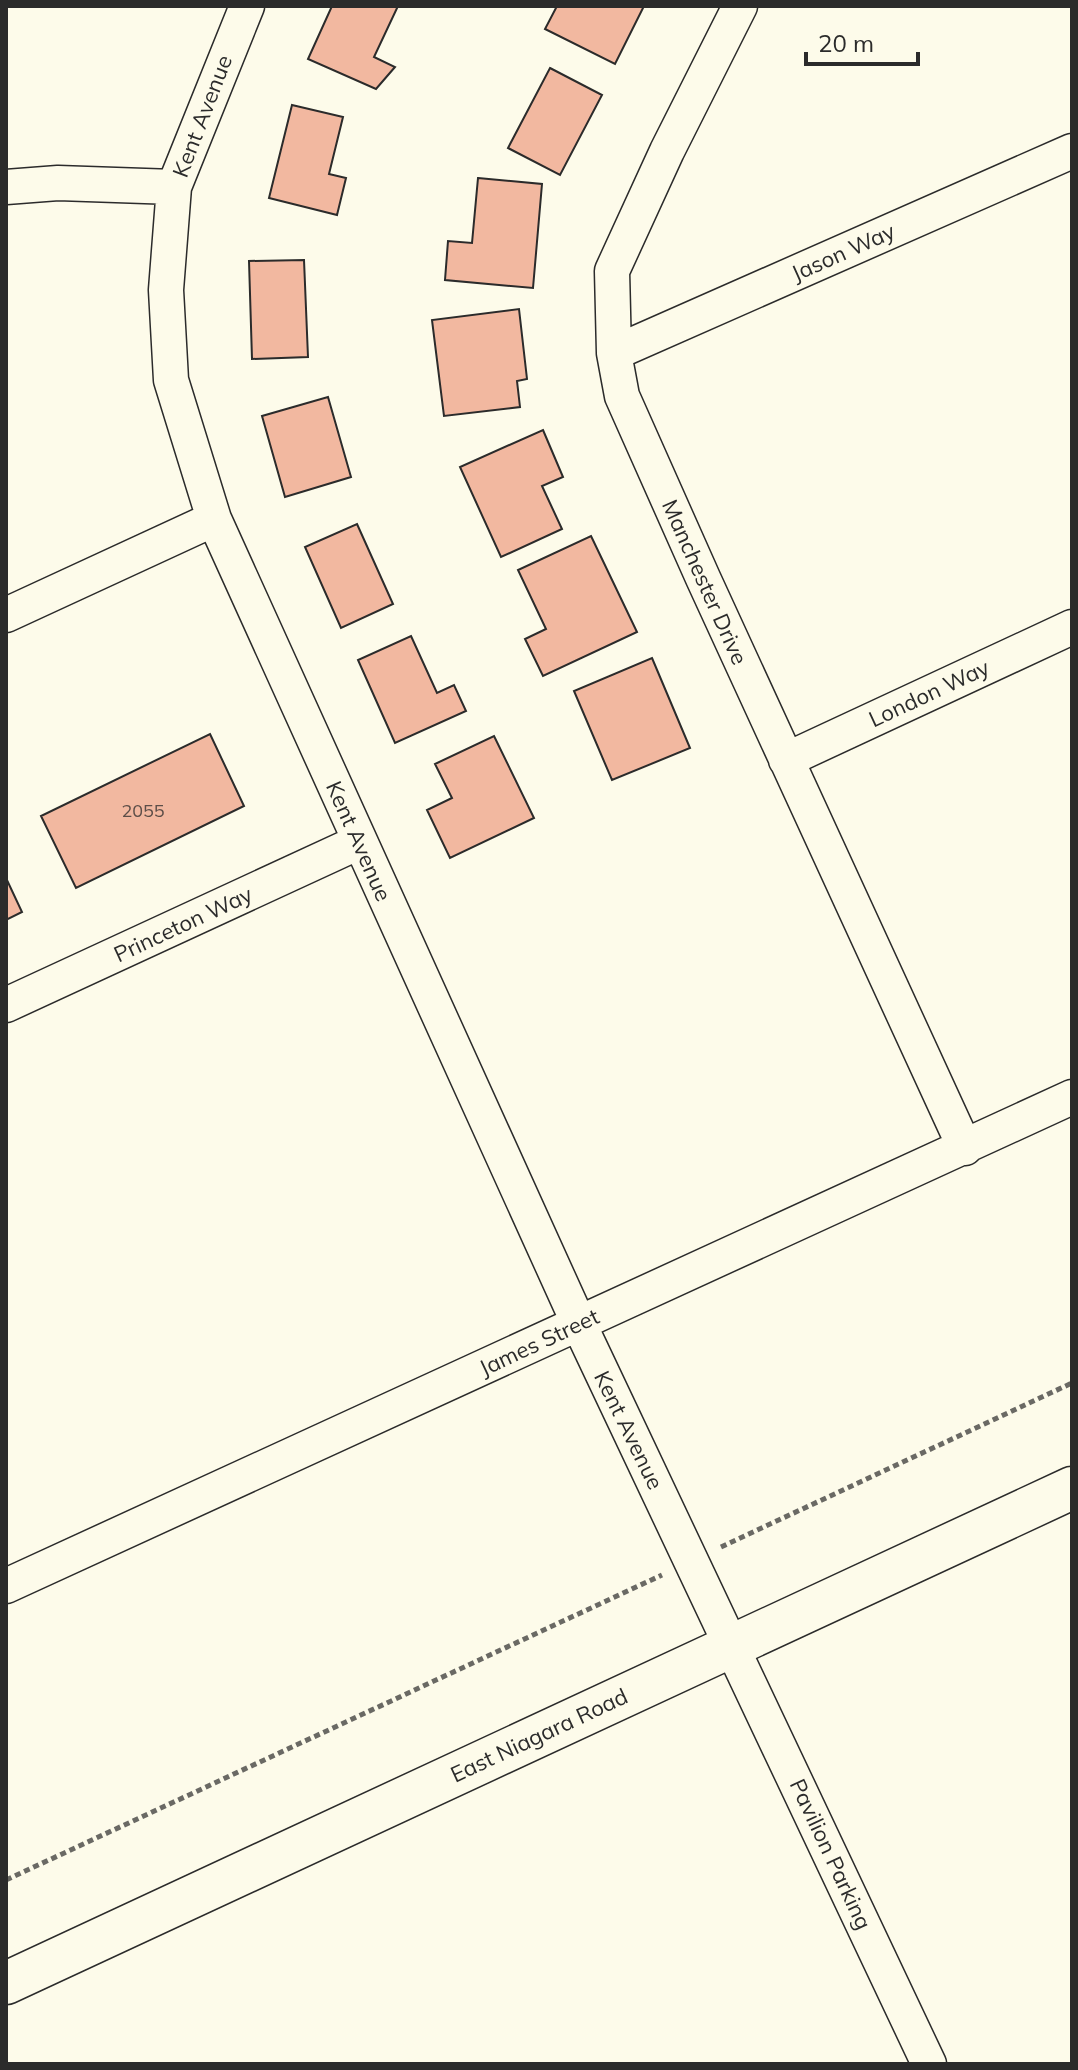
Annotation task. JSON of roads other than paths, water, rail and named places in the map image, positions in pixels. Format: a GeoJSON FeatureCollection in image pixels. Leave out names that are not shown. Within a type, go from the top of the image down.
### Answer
{"type":"FeatureCollection","features":[{"type":"Feature","properties":{"kind":"street","name":"Kent Avenue"},"geometry":{"type":"LineString","coordinates":[[247,6],[174,187],[166,290],[171,380],[214,519],[579,1324],[732,1645]]}},
{"type":"Feature","properties":{"kind":"street","name":"Manchester Drive"},"geometry":{"type":"LineString","coordinates":[[740,6],[667,151],[612,271],[614,353],[622,396],[965,1148]]}},
{"type":"Feature","properties":{"kind":"street","name":"Jason Way"},"geometry":{"type":"LineString","coordinates":[[614,353],[1072,151]]}},
{"type":"Feature","properties":{"kind":"street"},"geometry":{"type":"LineString","coordinates":[[6,187],[58,183],[174,187]]}},
{"type":"Feature","properties":{"kind":"street"},"geometry":{"type":"LineString","coordinates":[[6,615],[214,519]]}},
{"type":"Feature","properties":{"kind":"street","name":"London Way"},"geometry":{"type":"LineString","coordinates":[[786,760],[1072,627]]}},
{"type":"Feature","properties":{"kind":"street","name":"Princeton Way"},"geometry":{"type":"LineString","coordinates":[[6,1005],[359,842]]}},
{"type":"Feature","properties":{"kind":"street","name":"James Street"},"geometry":{"type":"LineString","coordinates":[[6,1586],[1072,1097]]}},
{"type":"Feature","properties":{"kind":"street","name":"East Niagara Road"},"geometry":{"type":"LineString","coordinates":[[6,1983],[1072,1488]]}},
{"type":"Feature","properties":{"kind":"street","name":"Pavilion Parking"},"geometry":{"type":"LineString","coordinates":[[732,1645],[929,2064]]}}]}
